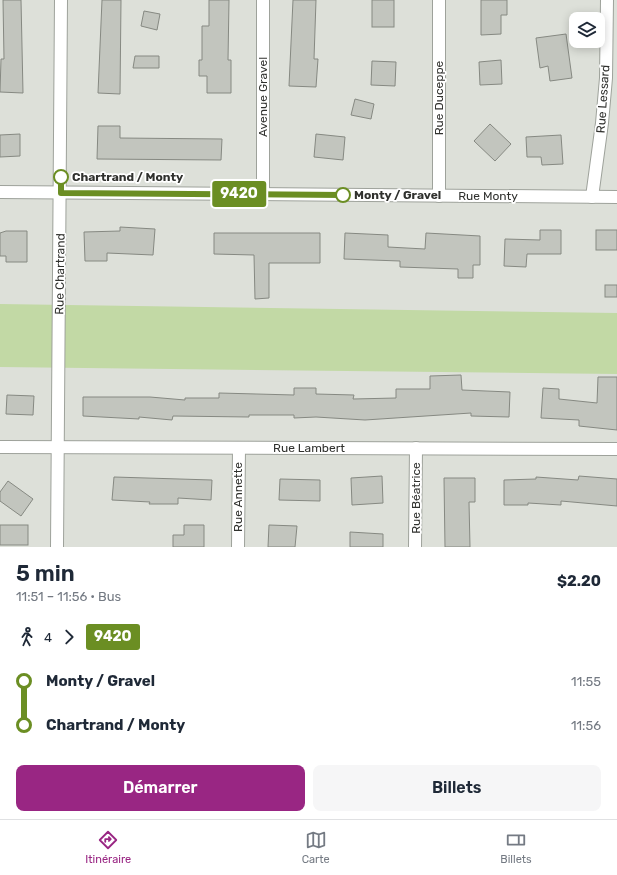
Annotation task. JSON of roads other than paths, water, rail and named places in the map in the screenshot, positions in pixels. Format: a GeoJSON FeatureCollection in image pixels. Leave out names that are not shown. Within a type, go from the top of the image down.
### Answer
{"type":"FeatureCollection","features":[{"type":"Feature","properties":{"kind":"street","name":"Rue Chartrand"},"geometry":{"type":"LineString","coordinates":[[57,547],[61,193],[61,0]]}},
{"type":"Feature","properties":{"kind":"street","name":"Avenue Gravel"},"geometry":{"type":"LineString","coordinates":[[263,0],[263,194]]}},
{"type":"Feature","properties":{"kind":"street","name":"Rue Duceppe"},"geometry":{"type":"LineString","coordinates":[[439,0],[439,196]]}},
{"type":"Feature","properties":{"kind":"street","name":"Rue Lessard"},"geometry":{"type":"LineString","coordinates":[[592,197],[602,123],[606,78],[606,0]]}},
{"type":"Feature","properties":{"kind":"street","name":"Rue Monty"},"geometry":{"type":"LineString","coordinates":[[0,192],[617,197]]}},
{"type":"Feature","properties":{"kind":"street","name":"Rue Lambert"},"geometry":{"type":"LineString","coordinates":[[0,447],[617,449]]}},
{"type":"Feature","properties":{"kind":"street","name":"Rue Annette"},"geometry":{"type":"LineString","coordinates":[[238,547],[239,448]]}},
{"type":"Feature","properties":{"kind":"street","name":"Rue Béatrice"},"geometry":{"type":"LineString","coordinates":[[415,547],[416,448]]}},
{"type":"Feature","properties":{"kind":"place","name":"Chartrand / Monty"},"geometry":{"type":"Point","coordinates":[61,177]}},
{"type":"Feature","properties":{"kind":"place","name":"Monty / Gravel"},"geometry":{"type":"Point","coordinates":[343,195]}}]}
